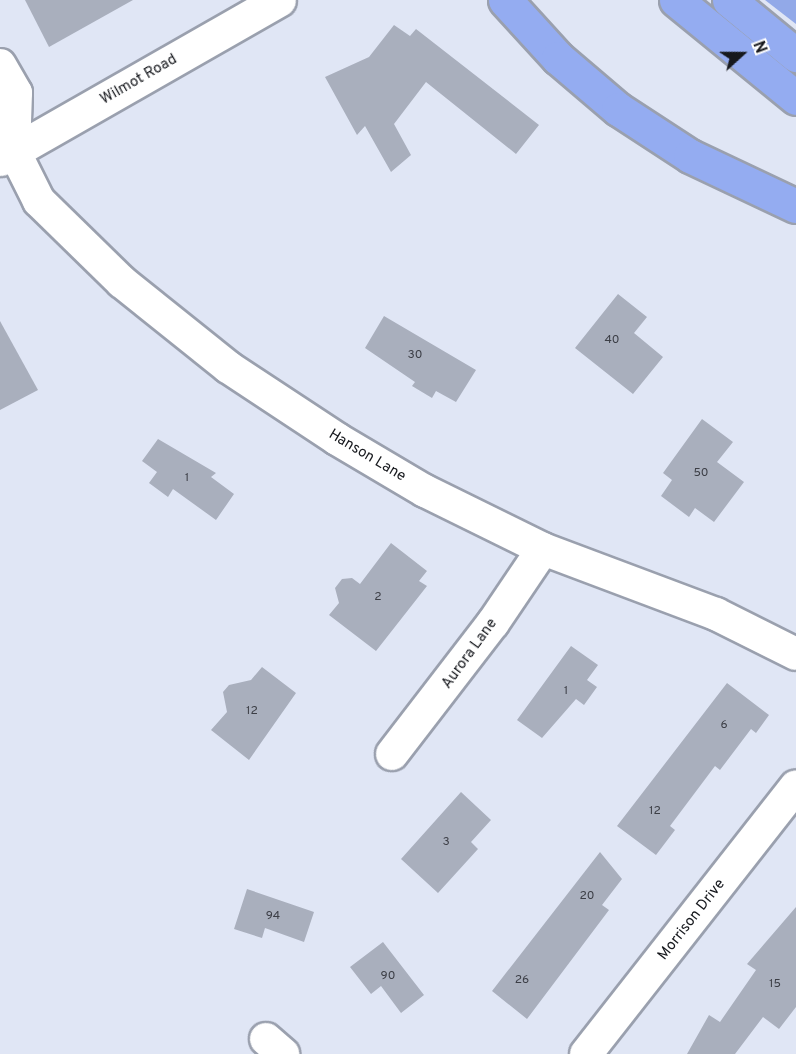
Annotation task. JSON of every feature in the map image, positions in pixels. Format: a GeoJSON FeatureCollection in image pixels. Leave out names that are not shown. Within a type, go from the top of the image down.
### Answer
{"type":"FeatureCollection","features":[{"type":"Feature","properties":{"kind":"highway"},"geometry":{"type":"LineString","coordinates":[[505,0],[558,58],[627,115],[690,156],[796,206]]}},
{"type":"Feature","properties":{"kind":"highway"},"geometry":{"type":"LineString","coordinates":[[676,0],[796,98]]}},
{"type":"Feature","properties":{"kind":"highway"},"geometry":{"type":"LineString","coordinates":[[729,0],[796,55]]}},
{"type":"Feature","properties":{"kind":"street","name":"Wilmot Road"},"geometry":{"type":"LineString","coordinates":[[5,150],[279,0]]}},
{"type":"Feature","properties":{"kind":"street"},"geometry":{"type":"LineString","coordinates":[[0,65],[16,93],[5,150]]}},
{"type":"Feature","properties":{"kind":"street","name":"Hanson Lane"},"geometry":{"type":"LineString","coordinates":[[5,150],[39,201],[61,227],[174,327],[382,467],[543,549],[716,614],[796,654]]}},
{"type":"Feature","properties":{"kind":"street","name":"Aurora Lane"},"geometry":{"type":"LineString","coordinates":[[392,754],[487,632],[543,549]]}},
{"type":"Feature","properties":{"kind":"street","name":"Morrison Drive"},"geometry":{"type":"LineString","coordinates":[[586,1054],[796,786]]}},
{"type":"Feature","properties":{"kind":"shaded area"},"geometry":{"type":"Polygon","coordinates":[[[765,0],[796,0],[796,24],[765,0]]]}},
{"type":"Feature","properties":{"kind":"building"},"geometry":{"type":"Polygon","coordinates":[[[25,0],[133,0],[49,47],[25,0]]]}},
{"type":"Feature","properties":{"kind":"building"},"geometry":{"type":"Polygon","coordinates":[[[394,25],[410,36],[416,29],[539,125],[516,154],[426,82],[394,124],[411,155],[391,172],[365,126],[357,135],[325,77],[369,57],[394,25]]]}},
{"type":"Feature","properties":{"kind":"building"},"geometry":{"type":"Polygon","coordinates":[[[618,294],[647,317],[634,333],[663,357],[633,394],[575,348],[618,294]]]}},
{"type":"Feature","properties":{"kind":"building"},"geometry":{"type":"Polygon","coordinates":[[[384,316],[476,370],[456,402],[436,391],[432,398],[412,386],[415,382],[365,348],[384,316]]]}},
{"type":"Feature","properties":{"kind":"building"},"geometry":{"type":"Polygon","coordinates":[[[0,321],[38,390],[0,410],[0,321]]]}},
{"type":"Feature","properties":{"kind":"building"},"geometry":{"type":"Polygon","coordinates":[[[702,419],[733,442],[717,462],[744,482],[714,522],[695,508],[689,517],[661,496],[672,480],[663,473],[702,419]]]}},
{"type":"Feature","properties":{"kind":"building"},"geometry":{"type":"Polygon","coordinates":[[[158,439],[216,473],[211,477],[234,494],[216,520],[173,489],[168,497],[149,483],[157,472],[142,461],[158,439]]]}},
{"type":"Feature","properties":{"kind":"building"},"geometry":{"type":"Polygon","coordinates":[[[391,543],[427,571],[419,581],[427,586],[376,651],[329,615],[339,603],[335,588],[342,579],[352,578],[360,584],[391,543]]]}},
{"type":"Feature","properties":{"kind":"building"},"geometry":{"type":"Polygon","coordinates":[[[571,646],[598,665],[587,680],[597,687],[584,705],[576,699],[542,738],[517,720],[571,646]]]}},
{"type":"Feature","properties":{"kind":"building"},"geometry":{"type":"Polygon","coordinates":[[[262,667],[296,693],[249,760],[211,730],[227,712],[223,692],[229,685],[251,680],[262,667]]]}},
{"type":"Feature","properties":{"kind":"building"},"geometry":{"type":"Polygon","coordinates":[[[727,683],[769,715],[756,733],[751,729],[720,770],[715,766],[670,826],[675,830],[656,855],[617,826],[727,683]]]}},
{"type":"Feature","properties":{"kind":"building"},"geometry":{"type":"Polygon","coordinates":[[[461,792],[491,820],[471,842],[478,849],[438,893],[401,859],[461,792]]]}},
{"type":"Feature","properties":{"kind":"building"},"geometry":{"type":"Polygon","coordinates":[[[600,852],[622,879],[602,905],[609,910],[527,1019],[492,991],[600,852]]]}},
{"type":"Feature","properties":{"kind":"building"},"geometry":{"type":"Polygon","coordinates":[[[247,889],[314,912],[304,942],[265,928],[262,938],[234,929],[247,889]]]}},
{"type":"Feature","properties":{"kind":"building"},"geometry":{"type":"Polygon","coordinates":[[[796,907],[796,1007],[779,1029],[763,1017],[735,1054],[687,1054],[709,1015],[720,1022],[756,970],[747,964],[796,907]]]}},
{"type":"Feature","properties":{"kind":"building"},"geometry":{"type":"Polygon","coordinates":[[[383,942],[424,995],[401,1013],[381,986],[371,994],[350,967],[383,942]]]}}]}
